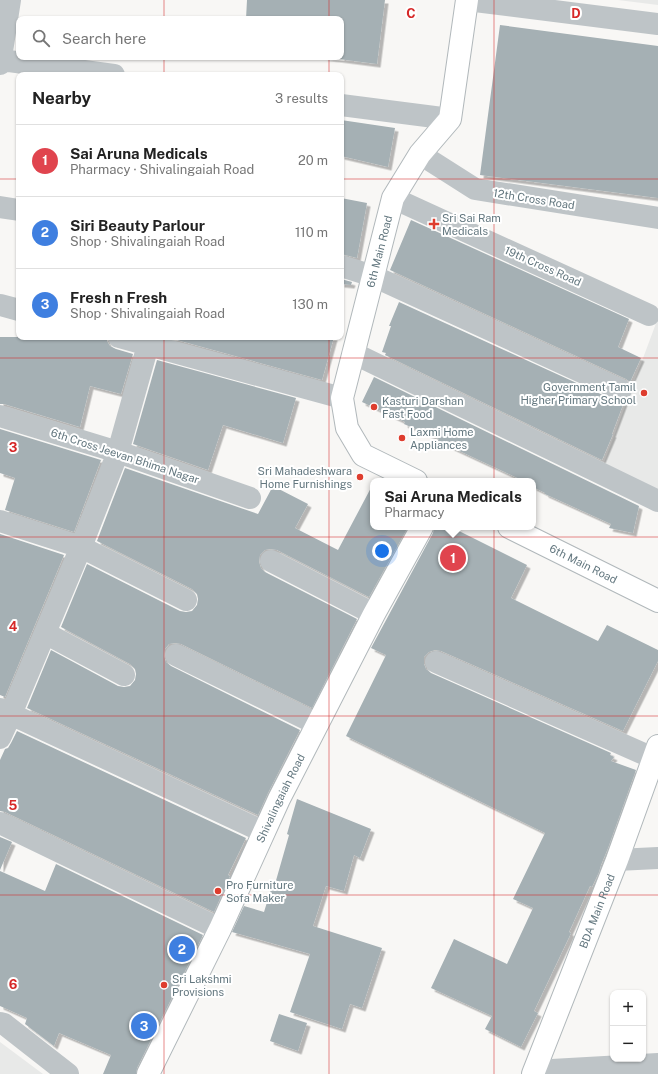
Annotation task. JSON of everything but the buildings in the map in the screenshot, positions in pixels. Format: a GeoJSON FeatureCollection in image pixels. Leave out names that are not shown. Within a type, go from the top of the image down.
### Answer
{"type":"FeatureCollection","features":[{"type":"Feature","properties":{"kind":"street"},"geometry":{"type":"LineString","coordinates":[[10,0],[0,62],[88,72]]}},
{"type":"Feature","properties":{"kind":"street"},"geometry":{"type":"LineString","coordinates":[[344,105],[450,119],[467,0],[658,24]]}},
{"type":"Feature","properties":{"kind":"street","name":"6th Main Road"},"geometry":{"type":"LineString","coordinates":[[410,478],[363,455],[347,428],[342,398],[392,198],[420,154],[450,119]]}},
{"type":"Feature","properties":{"kind":"street","name":"12th Cross Road"},"geometry":{"type":"LineString","coordinates":[[420,154],[475,189],[658,218]]}},
{"type":"Feature","properties":{"kind":"street","name":"19th Cross Road"},"geometry":{"type":"LineString","coordinates":[[392,198],[650,315]]}},
{"type":"Feature","properties":{"kind":"street"},"geometry":{"type":"LineString","coordinates":[[0,207],[16,210]]}},
{"type":"Feature","properties":{"kind":"street"},"geometry":{"type":"LineString","coordinates":[[344,267],[373,276],[621,390]]}},
{"type":"Feature","properties":{"kind":"street"},"geometry":{"type":"LineString","coordinates":[[0,305],[16,309]]}},
{"type":"Feature","properties":{"kind":"street"},"geometry":{"type":"LineString","coordinates":[[131,340],[342,398]]}},
{"type":"Feature","properties":{"kind":"street"},"geometry":{"type":"LineString","coordinates":[[0,738],[6,711],[45,634],[118,452],[148,344]]}},
{"type":"Feature","properties":{"kind":"street"},"geometry":{"type":"LineString","coordinates":[[353,353],[658,501]]}},
{"type":"Feature","properties":{"kind":"street","name":"6th Cross Jeevan Bhima Nagar"},"geometry":{"type":"LineString","coordinates":[[0,416],[118,452],[250,498]]}},
{"type":"Feature","properties":{"kind":"street"},"geometry":{"type":"LineString","coordinates":[[0,521],[81,547],[186,600]]}},
{"type":"Feature","properties":{"kind":"street","name":"Shivalingaiah Road"},"geometry":{"type":"LineString","coordinates":[[148,1074],[220,929],[264,832],[317,724],[374,614],[420,530]]}},
{"type":"Feature","properties":{"kind":"street","name":"6th Main Road"},"geometry":{"type":"LineString","coordinates":[[515,530],[658,601]]}},
{"type":"Feature","properties":{"kind":"street"},"geometry":{"type":"LineString","coordinates":[[271,561],[374,614]]}},
{"type":"Feature","properties":{"kind":"street"},"geometry":{"type":"LineString","coordinates":[[45,634],[124,675]]}},
{"type":"Feature","properties":{"kind":"street"},"geometry":{"type":"LineString","coordinates":[[176,655],[317,724]]}},
{"type":"Feature","properties":{"kind":"street"},"geometry":{"type":"LineString","coordinates":[[436,662],[656,752]]}},
{"type":"Feature","properties":{"kind":"street"},"geometry":{"type":"LineString","coordinates":[[6,711],[264,832]]}},
{"type":"Feature","properties":{"kind":"street","name":"BDA Main Road"},"geometry":{"type":"LineString","coordinates":[[533,1072],[618,860],[656,752]]}},
{"type":"Feature","properties":{"kind":"street"},"geometry":{"type":"LineString","coordinates":[[0,823],[220,929]]}},
{"type":"Feature","properties":{"kind":"street"},"geometry":{"type":"LineString","coordinates":[[618,860],[658,858]]}},
{"type":"Feature","properties":{"kind":"street"},"geometry":{"type":"LineString","coordinates":[[0,1023],[4,1024],[68,1074]]}},
{"type":"Feature","properties":{"kind":"street"},"geometry":{"type":"LineString","coordinates":[[533,1072],[658,1064]]}},
{"type":"Feature","properties":{"kind":"shaded area"},"geometry":{"type":"Polygon","coordinates":[[[618,0],[658,0],[658,5],[618,0]]]}},
{"type":"Feature","properties":{"kind":"shaded area","name":"Government Tamil Higher Primary School"},"geometry":{"type":"Polygon","coordinates":[[[658,318],[658,494],[602,468],[658,318]]]}},
{"type":"Feature","properties":{"kind":"shaded area"},"geometry":{"type":"Polygon","coordinates":[[[0,1042],[43,1074],[0,1074],[0,1042]]]}},
{"type":"Feature","properties":{"kind":"place","name":"Sri Sai Ram Medicals"},"geometry":{"type":"Point","coordinates":[434,224]}},
{"type":"Feature","properties":{"kind":"place","name":"Government Tamil Higher Primary School"},"geometry":{"type":"Point","coordinates":[644,393]}},
{"type":"Feature","properties":{"kind":"place","name":"Kasturi Darshan Fast Food"},"geometry":{"type":"Point","coordinates":[374,407]}},
{"type":"Feature","properties":{"kind":"place","name":"Laxmi Home Appliances"},"geometry":{"type":"Point","coordinates":[402,438]}},
{"type":"Feature","properties":{"kind":"place","name":"Sri Mahadeshwara Home Furnishings"},"geometry":{"type":"Point","coordinates":[360,477]}},
{"type":"Feature","properties":{"kind":"place","name":"Sai Aruna Medicals"},"geometry":{"type":"Point","coordinates":[453,558]}},
{"type":"Feature","properties":{"kind":"place","name":"Pro Furniture Sofa Maker"},"geometry":{"type":"Point","coordinates":[218,891]}},
{"type":"Feature","properties":{"kind":"place","name":"Siri Beauty Parlour"},"geometry":{"type":"Point","coordinates":[182,949]}},
{"type":"Feature","properties":{"kind":"place","name":"Sri Lakshmi Provisions"},"geometry":{"type":"Point","coordinates":[164,985]}},
{"type":"Feature","properties":{"kind":"place","name":"Fresh n Fresh"},"geometry":{"type":"Point","coordinates":[144,1026]}}]}
